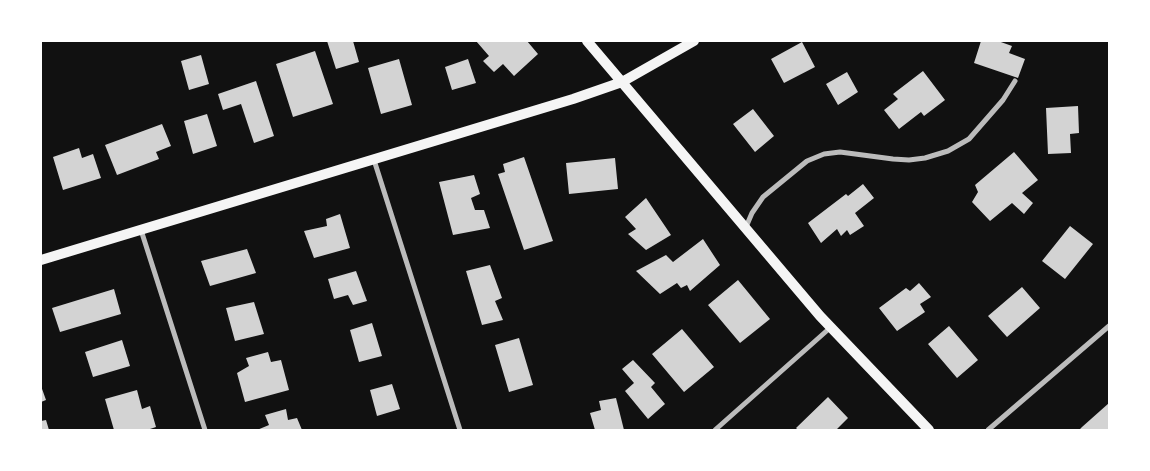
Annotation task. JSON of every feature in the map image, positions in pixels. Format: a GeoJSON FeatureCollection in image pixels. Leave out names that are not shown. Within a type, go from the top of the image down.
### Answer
{"type":"FeatureCollection","features":[{"type":"Feature","properties":{"kind":"main road"},"geometry":{"type":"LineString","coordinates":[[588,41],[831,327],[929,430]]}},
{"type":"Feature","properties":{"kind":"main road"},"geometry":{"type":"LineString","coordinates":[[41,260],[573,99],[622,82],[694,41]]}},
{"type":"Feature","properties":{"kind":"street"},"geometry":{"type":"LineString","coordinates":[[746,227],[752,213],[763,197],[806,161],[824,154],[840,152],[909,160],[925,158],[948,151],[970,139],[1004,100],[1015,81]]}},
{"type":"Feature","properties":{"kind":"street"},"geometry":{"type":"LineString","coordinates":[[374,160],[460,430]]}},
{"type":"Feature","properties":{"kind":"street"},"geometry":{"type":"LineString","coordinates":[[141,230],[205,430]]}},
{"type":"Feature","properties":{"kind":"street"},"geometry":{"type":"LineString","coordinates":[[988,430],[1109,326]]}},
{"type":"Feature","properties":{"kind":"street"},"geometry":{"type":"LineString","coordinates":[[715,430],[831,327]]}},
{"type":"Feature","properties":{"kind":"building"},"geometry":{"type":"Polygon","coordinates":[[[327,41],[353,41],[359,62],[336,69],[327,41]]]}},
{"type":"Feature","properties":{"kind":"building"},"geometry":{"type":"Polygon","coordinates":[[[476,41],[527,41],[538,54],[514,76],[503,64],[494,72],[483,61],[489,56],[476,41]]]}},
{"type":"Feature","properties":{"kind":"building"},"geometry":{"type":"Polygon","coordinates":[[[981,41],[998,41],[1012,46],[1009,53],[1025,59],[1018,78],[974,63],[981,41]]]}},
{"type":"Feature","properties":{"kind":"building"},"geometry":{"type":"Polygon","coordinates":[[[802,42],[815,67],[784,83],[771,59],[802,42]]]}},
{"type":"Feature","properties":{"kind":"building"},"geometry":{"type":"Polygon","coordinates":[[[315,51],[333,104],[293,117],[276,64],[315,51]]]}},
{"type":"Feature","properties":{"kind":"building"},"geometry":{"type":"Polygon","coordinates":[[[201,55],[209,84],[189,90],[181,61],[201,55]]]}},
{"type":"Feature","properties":{"kind":"building"},"geometry":{"type":"Polygon","coordinates":[[[399,59],[412,105],[381,114],[368,68],[399,59]]]}},
{"type":"Feature","properties":{"kind":"building"},"geometry":{"type":"Polygon","coordinates":[[[468,59],[476,83],[452,90],[445,67],[468,59]]]}},
{"type":"Feature","properties":{"kind":"building"},"geometry":{"type":"Polygon","coordinates":[[[923,71],[945,100],[924,116],[921,112],[899,129],[884,110],[898,99],[893,94],[923,71]]]}},
{"type":"Feature","properties":{"kind":"building"},"geometry":{"type":"Polygon","coordinates":[[[847,72],[858,92],[838,105],[826,84],[847,72]]]}},
{"type":"Feature","properties":{"kind":"building"},"geometry":{"type":"Polygon","coordinates":[[[256,81],[274,136],[254,143],[241,104],[223,110],[218,94],[256,81]]]}},
{"type":"Feature","properties":{"kind":"building"},"geometry":{"type":"Polygon","coordinates":[[[1078,106],[1079,133],[1070,134],[1071,153],[1048,154],[1046,108],[1078,106]]]}},
{"type":"Feature","properties":{"kind":"building"},"geometry":{"type":"Polygon","coordinates":[[[753,109],[774,136],[755,152],[733,124],[753,109]]]}},
{"type":"Feature","properties":{"kind":"building"},"geometry":{"type":"Polygon","coordinates":[[[207,114],[217,146],[193,154],[184,121],[207,114]]]}},
{"type":"Feature","properties":{"kind":"building"},"geometry":{"type":"Polygon","coordinates":[[[162,124],[171,146],[156,152],[159,159],[117,175],[105,145],[162,124]]]}},
{"type":"Feature","properties":{"kind":"building"},"geometry":{"type":"Polygon","coordinates":[[[79,148],[82,158],[93,154],[101,178],[63,190],[53,157],[79,148]]]}},
{"type":"Feature","properties":{"kind":"building"},"geometry":{"type":"Polygon","coordinates":[[[1014,152],[1038,180],[1022,193],[1033,203],[1024,214],[1012,203],[990,221],[972,202],[978,192],[975,185],[1014,152]]]}},
{"type":"Feature","properties":{"kind":"building"},"geometry":{"type":"Polygon","coordinates":[[[524,157],[553,241],[524,250],[498,174],[505,172],[503,164],[524,157]]]}},
{"type":"Feature","properties":{"kind":"building"},"geometry":{"type":"Polygon","coordinates":[[[615,158],[618,189],[569,194],[566,163],[615,158]]]}},
{"type":"Feature","properties":{"kind":"building"},"geometry":{"type":"Polygon","coordinates":[[[474,175],[480,194],[471,198],[475,210],[484,210],[490,228],[453,235],[439,182],[474,175]]]}},
{"type":"Feature","properties":{"kind":"building"},"geometry":{"type":"Polygon","coordinates":[[[863,184],[874,198],[855,213],[864,226],[850,235],[847,230],[841,236],[837,229],[821,243],[808,223],[846,194],[848,196],[863,184]]]}},
{"type":"Feature","properties":{"kind":"building"},"geometry":{"type":"Polygon","coordinates":[[[646,198],[671,235],[646,250],[628,234],[636,229],[625,217],[646,198]]]}},
{"type":"Feature","properties":{"kind":"building"},"geometry":{"type":"Polygon","coordinates":[[[340,214],[350,248],[314,258],[304,231],[327,226],[326,219],[340,214]]]}},
{"type":"Feature","properties":{"kind":"building"},"geometry":{"type":"Polygon","coordinates":[[[1070,226],[1093,244],[1065,279],[1042,261],[1070,226]]]}},
{"type":"Feature","properties":{"kind":"building"},"geometry":{"type":"Polygon","coordinates":[[[703,239],[720,265],[690,291],[687,285],[681,288],[677,283],[660,294],[636,271],[666,255],[673,262],[703,239]]]}},
{"type":"Feature","properties":{"kind":"building"},"geometry":{"type":"Polygon","coordinates":[[[247,249],[256,273],[210,286],[201,261],[247,249]]]}},
{"type":"Feature","properties":{"kind":"building"},"geometry":{"type":"Polygon","coordinates":[[[490,265],[502,298],[495,301],[503,320],[482,325],[466,271],[490,265]]]}},
{"type":"Feature","properties":{"kind":"building"},"geometry":{"type":"Polygon","coordinates":[[[356,271],[367,301],[353,305],[348,295],[334,299],[328,279],[356,271]]]}},
{"type":"Feature","properties":{"kind":"building"},"geometry":{"type":"Polygon","coordinates":[[[738,280],[770,319],[740,343],[708,305],[738,280]]]}},
{"type":"Feature","properties":{"kind":"building"},"geometry":{"type":"Polygon","coordinates":[[[919,283],[931,297],[920,304],[925,312],[897,331],[879,308],[906,288],[910,291],[919,283]]]}},
{"type":"Feature","properties":{"kind":"building"},"geometry":{"type":"Polygon","coordinates":[[[1022,287],[1040,308],[1007,337],[988,316],[1022,287]]]}},
{"type":"Feature","properties":{"kind":"building"},"geometry":{"type":"Polygon","coordinates":[[[114,289],[121,314],[60,332],[52,308],[114,289]]]}},
{"type":"Feature","properties":{"kind":"building"},"geometry":{"type":"Polygon","coordinates":[[[254,302],[264,334],[235,341],[226,308],[254,302]]]}},
{"type":"Feature","properties":{"kind":"building"},"geometry":{"type":"Polygon","coordinates":[[[372,323],[382,356],[359,362],[350,330],[372,323]]]}},
{"type":"Feature","properties":{"kind":"building"},"geometry":{"type":"Polygon","coordinates":[[[949,326],[978,360],[957,378],[928,344],[949,326]]]}},
{"type":"Feature","properties":{"kind":"building"},"geometry":{"type":"Polygon","coordinates":[[[682,329],[714,367],[684,392],[652,354],[682,329]]]}},
{"type":"Feature","properties":{"kind":"building"},"geometry":{"type":"Polygon","coordinates":[[[519,338],[533,385],[509,392],[495,345],[519,338]]]}},
{"type":"Feature","properties":{"kind":"building"},"geometry":{"type":"Polygon","coordinates":[[[122,340],[130,366],[93,377],[85,352],[122,340]]]}},
{"type":"Feature","properties":{"kind":"building"},"geometry":{"type":"Polygon","coordinates":[[[268,352],[271,362],[281,360],[289,390],[245,402],[237,373],[249,366],[246,358],[268,352]]]}},
{"type":"Feature","properties":{"kind":"building"},"geometry":{"type":"Polygon","coordinates":[[[633,360],[655,383],[651,387],[665,404],[648,419],[625,391],[634,383],[622,369],[633,360]]]}},
{"type":"Feature","properties":{"kind":"building"},"geometry":{"type":"Polygon","coordinates":[[[392,384],[400,409],[377,416],[370,390],[392,384]]]}},
{"type":"Feature","properties":{"kind":"building"},"geometry":{"type":"Polygon","coordinates":[[[41,386],[46,400],[41,402],[41,386]]]}},
{"type":"Feature","properties":{"kind":"building"},"geometry":{"type":"Polygon","coordinates":[[[137,390],[142,409],[150,406],[156,427],[147,430],[114,430],[105,399],[137,390]]]}},
{"type":"Feature","properties":{"kind":"building"},"geometry":{"type":"Polygon","coordinates":[[[828,397],[848,418],[836,430],[798,430],[796,428],[828,397]]]}},
{"type":"Feature","properties":{"kind":"building"},"geometry":{"type":"Polygon","coordinates":[[[616,398],[624,430],[595,430],[590,413],[601,410],[599,401],[616,398]]]}},
{"type":"Feature","properties":{"kind":"building"},"geometry":{"type":"Polygon","coordinates":[[[1109,403],[1109,430],[1079,430],[1082,427],[1109,403]]]}},
{"type":"Feature","properties":{"kind":"building"},"geometry":{"type":"Polygon","coordinates":[[[286,409],[288,420],[297,418],[302,430],[257,430],[269,425],[265,415],[286,409]]]}},
{"type":"Feature","properties":{"kind":"building"},"geometry":{"type":"Polygon","coordinates":[[[46,420],[49,430],[41,430],[41,421],[46,420]]]}}]}
